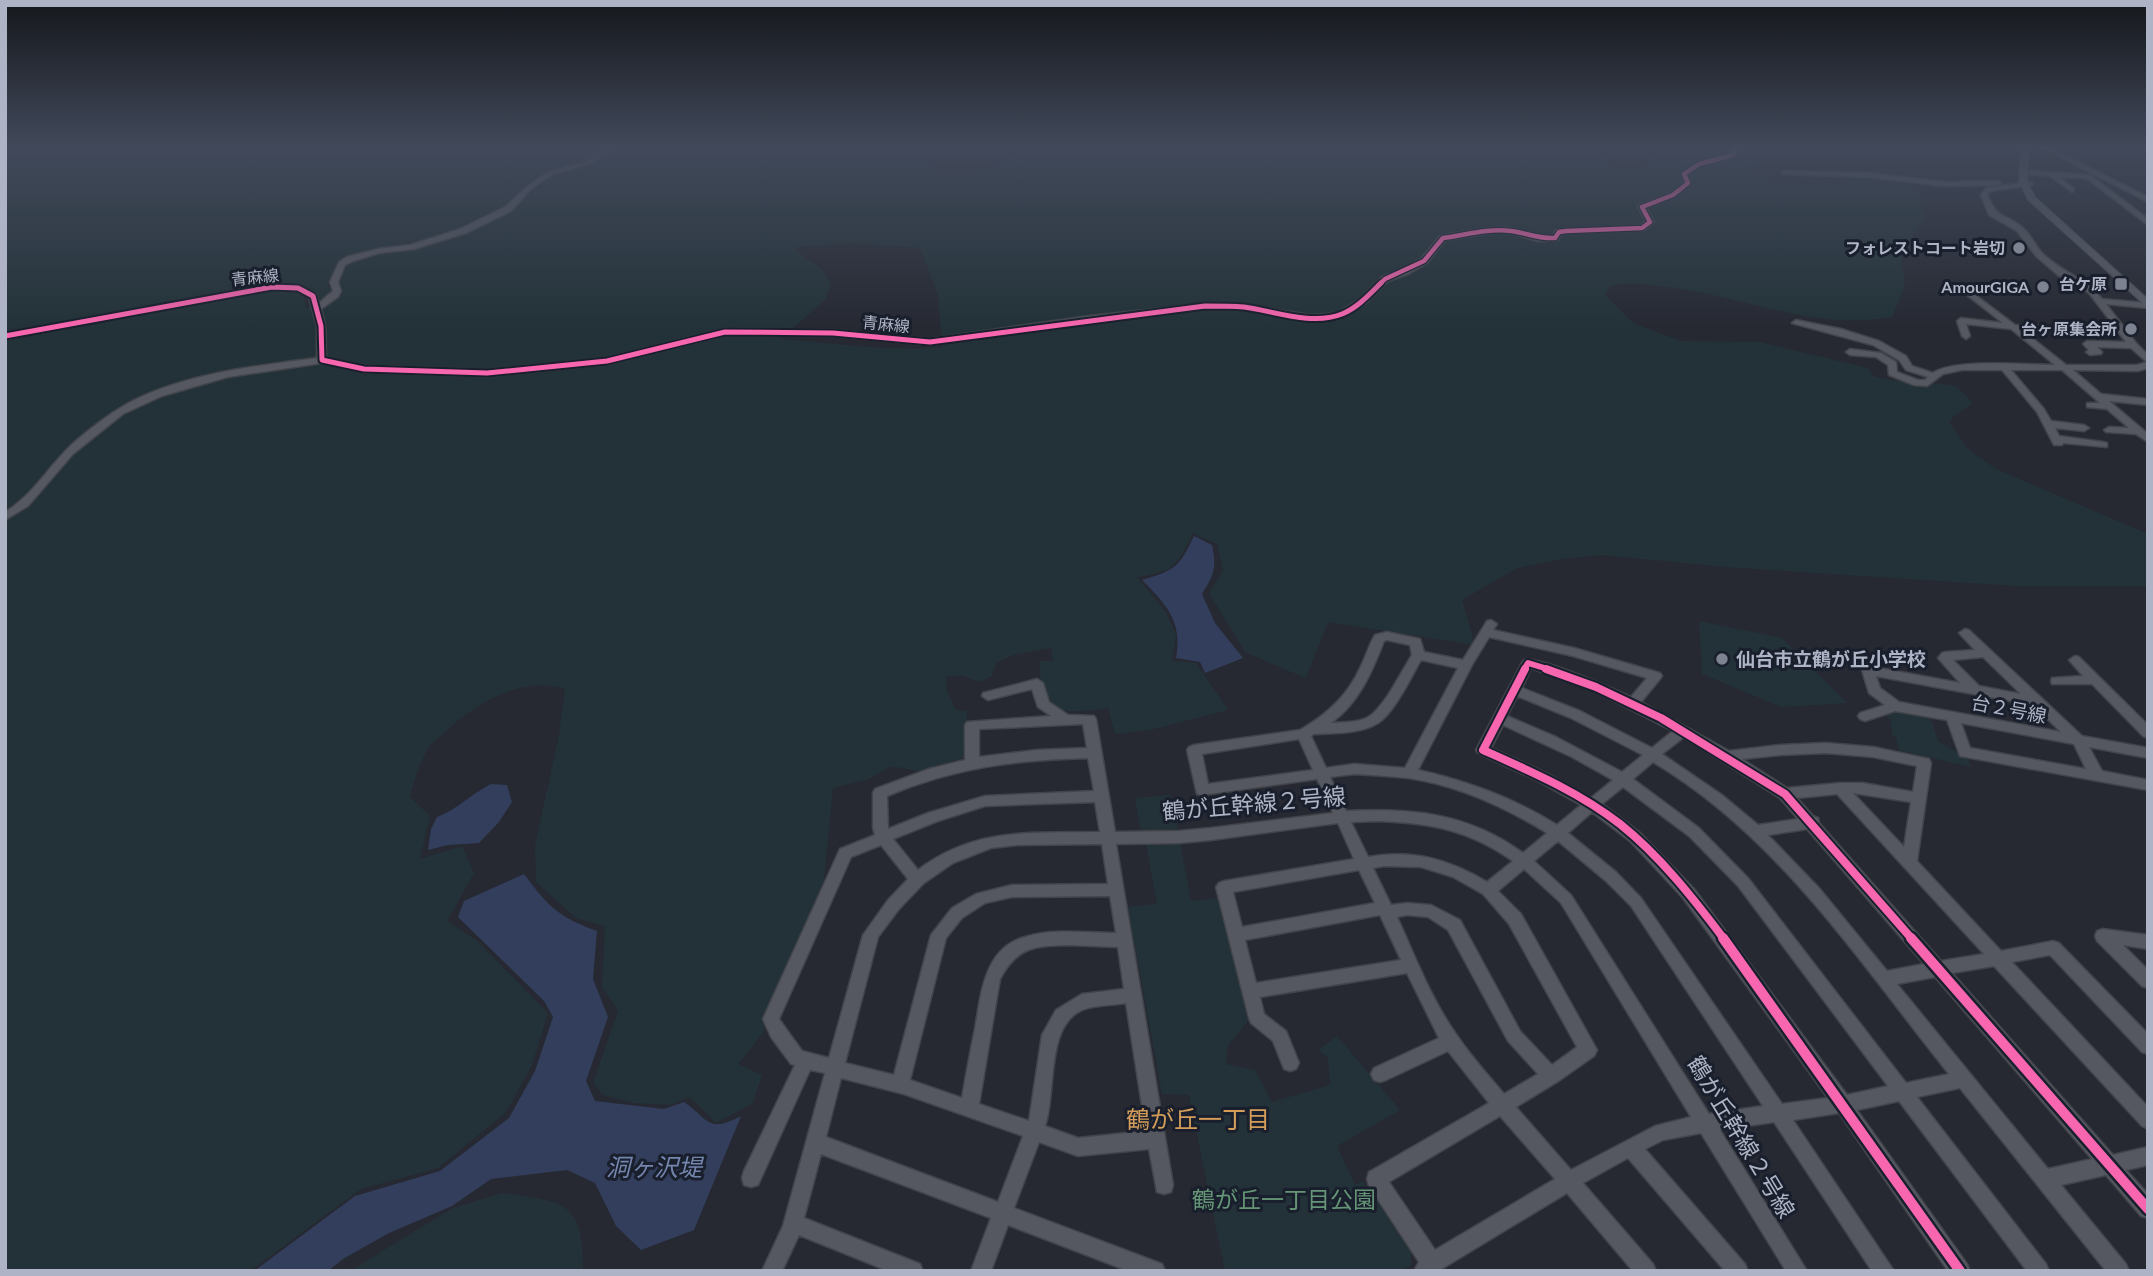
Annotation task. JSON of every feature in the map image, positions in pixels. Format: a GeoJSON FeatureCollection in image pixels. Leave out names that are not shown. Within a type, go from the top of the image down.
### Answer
{"type":"FeatureCollection","features":[{"type":"Feature","properties":{"kind":"main road"},"geometry":{"type":"LineString","coordinates":[[2040,208],[2148,305]]}},
{"type":"Feature","properties":{"kind":"main road"},"geometry":{"type":"LineString","coordinates":[[2047,208],[2148,297]]}},
{"type":"Feature","properties":{"kind":"street"},"geometry":{"type":"LineString","coordinates":[[5,517],[34,494],[59,461],[71,450],[135,403],[158,394],[260,368],[322,360],[318,307],[335,295],[337,290],[334,282],[342,264],[377,251],[411,247],[463,231],[509,208]]}},
{"type":"Feature","properties":{"kind":"street","name":"青麻線"},"geometry":{"type":"LineString","coordinates":[[322,360],[364,369],[487,373],[607,361],[725,332],[833,333],[930,342],[1205,306],[1242,307],[1310,318],[1327,317],[1342,314],[1363,301],[1385,279],[1424,261],[1443,238],[1497,230],[1513,231],[1544,240],[1555,238],[1559,232],[1566,230],[1642,228],[1650,222],[1642,208]]}},
{"type":"Feature","properties":{"kind":"street"},"geometry":{"type":"LineString","coordinates":[[1988,208],[2020,229],[2039,254],[2061,273],[2092,291],[2140,353]]}},
{"type":"Feature","properties":{"kind":"street"},"geometry":{"type":"LineString","coordinates":[[2127,208],[2148,223]]}},
{"type":"Feature","properties":{"kind":"street","name":"青麻線"},"geometry":{"type":"LineString","coordinates":[[5,336],[272,287],[298,288],[313,296],[318,307]]}},
{"type":"Feature","properties":{"kind":"street"},"geometry":{"type":"LineString","coordinates":[[1970,293],[2066,369],[2148,439]]}},
{"type":"Feature","properties":{"kind":"street"},"geometry":{"type":"LineString","coordinates":[[2102,301],[2148,305]]}},
{"type":"Feature","properties":{"kind":"street"},"geometry":{"type":"LineString","coordinates":[[1966,336],[1961,321],[2012,327],[2121,330]]}},
{"type":"Feature","properties":{"kind":"street"},"geometry":{"type":"LineString","coordinates":[[1796,323],[1858,335],[1900,355],[1907,360],[1909,368],[1934,376]]}},
{"type":"Feature","properties":{"kind":"street"},"geometry":{"type":"LineString","coordinates":[[2047,328],[2058,337]]}},
{"type":"Feature","properties":{"kind":"street"},"geometry":{"type":"LineString","coordinates":[[2090,352],[2098,352],[2087,344],[2140,353]]}},
{"type":"Feature","properties":{"kind":"street"},"geometry":{"type":"LineString","coordinates":[[2111,351],[2140,353]]}},
{"type":"Feature","properties":{"kind":"street"},"geometry":{"type":"LineString","coordinates":[[1850,352],[1888,359],[1893,364],[1892,373],[1908,381],[1927,383],[1948,369],[1962,367],[2138,369],[2148,365]]}},
{"type":"Feature","properties":{"kind":"street"},"geometry":{"type":"LineString","coordinates":[[2005,368],[2041,411],[2057,441],[2102,445]]}},
{"type":"Feature","properties":{"kind":"street"},"geometry":{"type":"LineString","coordinates":[[2099,397],[2124,396],[2146,404]]}},
{"type":"Feature","properties":{"kind":"street"},"geometry":{"type":"LineString","coordinates":[[2090,405],[2110,406]]}},
{"type":"Feature","properties":{"kind":"street"},"geometry":{"type":"LineString","coordinates":[[2123,417],[2143,419]]}},
{"type":"Feature","properties":{"kind":"street"},"geometry":{"type":"LineString","coordinates":[[2048,424],[2084,428]]}},
{"type":"Feature","properties":{"kind":"street"},"geometry":{"type":"LineString","coordinates":[[2109,430],[2139,431]]}},
{"type":"Feature","properties":{"kind":"street"},"geometry":{"type":"LineString","coordinates":[[1409,773],[1466,666],[1489,629],[1656,676],[1633,703]]}},
{"type":"Feature","properties":{"kind":"street"},"geometry":{"type":"LineString","coordinates":[[1965,633],[2080,742],[2097,776]]}},
{"type":"Feature","properties":{"kind":"street"},"geometry":{"type":"LineString","coordinates":[[1309,731],[1345,706],[1357,688],[1379,638],[1387,636],[1416,642],[1418,655],[1383,710],[1373,720],[1356,726],[1194,750],[1202,790],[1354,769],[1409,773],[1487,793],[1560,832],[1601,864],[1636,902],[1884,1271]]}},
{"type":"Feature","properties":{"kind":"street"},"geometry":{"type":"LineString","coordinates":[[1975,690],[1944,658],[1987,653]]}},
{"type":"Feature","properties":{"kind":"street"},"geometry":{"type":"LineString","coordinates":[[1418,655],[1466,666]]}},
{"type":"Feature","properties":{"kind":"street"},"geometry":{"type":"LineString","coordinates":[[2075,660],[2148,733]]}},
{"type":"Feature","properties":{"kind":"street"},"geometry":{"type":"LineString","coordinates":[[1960,1271],[1844,1104],[1677,876],[1633,835],[1593,806],[1541,776],[1483,750],[1528,663],[1560,672],[1633,703],[1728,755],[1785,794],[1813,822],[2148,1209]]}},
{"type":"Feature","properties":{"kind":"street"},"geometry":{"type":"LineString","coordinates":[[1895,706],[1874,690],[1868,670],[2038,701]]}},
{"type":"Feature","properties":{"kind":"street"},"geometry":{"type":"LineString","coordinates":[[2057,681],[2095,680]]}},
{"type":"Feature","properties":{"kind":"street"},"geometry":{"type":"LineString","coordinates":[[988,696],[1037,683],[1043,704],[1065,719]]}},
{"type":"Feature","properties":{"kind":"street"},"geometry":{"type":"LineString","coordinates":[[1514,690],[1576,714],[1653,754],[1688,777],[1754,831],[1794,871],[2119,1271]]}},
{"type":"Feature","properties":{"kind":"street"},"geometry":{"type":"LineString","coordinates":[[1865,716],[1895,706]]}},
{"type":"Feature","properties":{"kind":"street","name":"台２号線"},"geometry":{"type":"LineString","coordinates":[[1895,706],[2148,753]]}},
{"type":"Feature","properties":{"kind":"street"},"geometry":{"type":"LineString","coordinates":[[1499,718],[1583,755],[1623,778],[1696,833],[1743,882],[2039,1271]]}},
{"type":"Feature","properties":{"kind":"street"},"geometry":{"type":"LineString","coordinates":[[1952,718],[1965,752],[2148,785]]}},
{"type":"Feature","properties":{"kind":"street"},"geometry":{"type":"LineString","coordinates":[[972,761],[972,725],[1089,719],[1164,1185]]}},
{"type":"Feature","properties":{"kind":"street"},"geometry":{"type":"LineString","coordinates":[[1489,890],[1683,730]]}},
{"type":"Feature","properties":{"kind":"street"},"geometry":{"type":"LineString","coordinates":[[1309,731],[1320,772],[1411,965],[1451,1041],[1641,1269]]}},
{"type":"Feature","properties":{"kind":"street"},"geometry":{"type":"LineString","coordinates":[[1728,755],[1812,746],[1855,748],[1924,763],[1909,862]]}},
{"type":"Feature","properties":{"kind":"street"},"geometry":{"type":"LineString","coordinates":[[916,879],[883,837],[880,828],[880,793],[914,778],[972,761],[1094,753]]}},
{"type":"Feature","properties":{"kind":"street"},"geometry":{"type":"LineString","coordinates":[[1840,788],[2148,1120]]}},
{"type":"Feature","properties":{"kind":"street"},"geometry":{"type":"LineString","coordinates":[[1785,794],[1863,788],[1919,797]]}},
{"type":"Feature","properties":{"kind":"street"},"geometry":{"type":"LineString","coordinates":[[1101,796],[985,801],[933,817],[845,853],[771,1019],[777,1032],[797,1058],[900,1085],[1078,1147],[1157,1139]]}},
{"type":"Feature","properties":{"kind":"street","name":"鶴が丘幹線２号線"},"geometry":{"type":"LineString","coordinates":[[772,1271],[793,1223],[871,935],[890,904],[916,879],[946,859],[984,844],[1016,839],[1198,835],[1400,815],[1444,822],[1490,839],[1540,871],[1566,900],[1797,1271]]}},
{"type":"Feature","properties":{"kind":"street"},"geometry":{"type":"LineString","coordinates":[[1754,831],[1813,822]]}},
{"type":"Feature","properties":{"kind":"street"},"geometry":{"type":"LineString","coordinates":[[1290,1063],[1280,1036],[1256,1018],[1224,887],[1364,866],[1384,860],[1421,861],[1458,872],[1489,890],[1515,919],[1588,1049],[1503,1106],[1376,1179],[1428,1267],[1661,1132],[1844,1104],[1964,1079]]}},
{"type":"Feature","properties":{"kind":"street"},"geometry":{"type":"LineString","coordinates":[[900,1085],[939,935],[957,912],[981,898],[1012,891],[1117,890]]}},
{"type":"Feature","properties":{"kind":"street"},"geometry":{"type":"LineString","coordinates":[[1236,934],[1386,910],[1431,911],[1454,925],[1514,1036],[1550,1076]]}},
{"type":"Feature","properties":{"kind":"street"},"geometry":{"type":"LineString","coordinates":[[2148,942],[2103,936],[2148,981]]}},
{"type":"Feature","properties":{"kind":"street"},"geometry":{"type":"LineString","coordinates":[[969,1109],[992,979],[1002,960],[1016,947],[1042,941],[1125,940]]}},
{"type":"Feature","properties":{"kind":"street"},"geometry":{"type":"LineString","coordinates":[[1883,979],[2053,948],[2148,1046]]}},
{"type":"Feature","properties":{"kind":"street"},"geometry":{"type":"LineString","coordinates":[[1250,991],[1411,965]]}},
{"type":"Feature","properties":{"kind":"street"},"geometry":{"type":"LineString","coordinates":[[981,1271],[1035,1133],[1050,1035],[1062,1015],[1082,1001],[1134,995]]}},
{"type":"Feature","properties":{"kind":"street"},"geometry":{"type":"LineString","coordinates":[[1380,1074],[1451,1041]]}},
{"type":"Feature","properties":{"kind":"street"},"geometry":{"type":"LineString","coordinates":[[751,1178],[806,1060]]}},
{"type":"Feature","properties":{"kind":"street"},"geometry":{"type":"LineString","coordinates":[[814,1142],[1155,1271]]}},
{"type":"Feature","properties":{"kind":"street"},"geometry":{"type":"LineString","coordinates":[[1631,1147],[1738,1271]]}},
{"type":"Feature","properties":{"kind":"street"},"geometry":{"type":"LineString","coordinates":[[2045,1179],[2148,1156]]}},
{"type":"Feature","properties":{"kind":"street"},"geometry":{"type":"LineString","coordinates":[[793,1223],[913,1271]]}},
{"type":"Feature","properties":{"kind":"green space"},"geometry":{"type":"Polygon","coordinates":[[[5,208],[505,208],[459,229],[412,246],[377,249],[341,261],[328,285],[332,293],[322,299],[302,286],[265,285],[5,332],[5,208]]]}},
{"type":"Feature","properties":{"kind":"green space"},"geometry":{"type":"Polygon","coordinates":[[[514,208],[1922,208],[1923,220],[1901,255],[1905,285],[1892,317],[1837,320],[1810,317],[1701,293],[1642,284],[1610,286],[1605,295],[1633,323],[1681,341],[1759,342],[1868,368],[1875,377],[1918,384],[1956,386],[1973,403],[1953,417],[1950,423],[1967,448],[1996,469],[2148,534],[2148,586],[2017,586],[1726,567],[1602,555],[1561,559],[1517,568],[1462,600],[1475,645],[1328,622],[1306,678],[1246,653],[1209,593],[1223,571],[1217,544],[1193,533],[1173,566],[1137,577],[1166,612],[1176,634],[1172,661],[1196,663],[1228,710],[1150,730],[1115,734],[1108,708],[1071,711],[1054,707],[1047,702],[1042,690],[1039,661],[1053,661],[1051,648],[1013,655],[996,663],[992,676],[979,682],[963,676],[946,676],[947,691],[956,710],[967,711],[963,758],[917,771],[892,766],[869,779],[833,788],[824,880],[763,1033],[738,1064],[762,1075],[753,1103],[716,1123],[690,1097],[670,1105],[634,1103],[603,1095],[593,1083],[618,1011],[602,987],[605,926],[576,918],[536,882],[535,846],[559,735],[565,689],[533,686],[501,694],[472,711],[433,742],[422,761],[410,797],[430,816],[420,859],[462,846],[474,873],[447,921],[477,941],[548,1013],[532,1065],[506,1112],[438,1168],[361,1189],[250,1271],[5,1271],[5,341],[267,290],[289,290],[304,296],[306,308],[335,298],[343,289],[338,281],[346,264],[370,254],[412,249],[489,221],[514,208]],[[852,243],[798,247],[796,250],[824,272],[831,285],[825,300],[780,339],[882,348],[942,347],[938,295],[920,248],[852,243]]]}},
{"type":"Feature","properties":{"kind":"green space"},"geometry":{"type":"Polygon","coordinates":[[[1699,621],[1782,638],[1847,703],[1782,707],[1702,674],[1699,621]]]}},
{"type":"Feature","properties":{"kind":"green space"},"geometry":{"type":"Polygon","coordinates":[[[1895,712],[1931,719],[1938,741],[1968,759],[1971,767],[1899,750],[1896,737],[1892,735],[1891,720],[1885,716],[1895,712]]]}},
{"type":"Feature","properties":{"kind":"green space"},"geometry":{"type":"Polygon","coordinates":[[[1171,795],[1178,829],[1141,831],[1135,798],[1171,795]]]}},
{"type":"Feature","properties":{"kind":"green space","name":"鶴が丘一丁目公園"},"geometry":{"type":"Polygon","coordinates":[[[1180,843],[1191,901],[1219,898],[1248,1021],[1228,1045],[1226,1064],[1255,1070],[1272,1102],[1330,1085],[1328,1057],[1318,1050],[1337,1036],[1400,1110],[1337,1146],[1355,1185],[1363,1181],[1411,1252],[1411,1265],[1401,1271],[1225,1271],[1189,1095],[1162,1094],[1128,907],[1157,904],[1146,844],[1180,843]]]}},
{"type":"Feature","properties":{"kind":"green space"},"geometry":{"type":"Polygon","coordinates":[[[502,1193],[541,1199],[566,1209],[574,1217],[579,1230],[583,1271],[350,1271],[453,1208],[502,1193]]]}},
{"type":"Feature","properties":{"kind":"water"},"geometry":{"type":"Polygon","coordinates":[[[1194,536],[1212,545],[1213,571],[1202,594],[1215,623],[1243,658],[1205,673],[1200,662],[1176,658],[1177,634],[1171,614],[1142,580],[1175,566],[1194,536]]]}},
{"type":"Feature","properties":{"kind":"water"},"geometry":{"type":"Polygon","coordinates":[[[491,784],[507,785],[512,802],[499,822],[479,843],[448,845],[428,850],[431,829],[437,817],[491,784]]]}},
{"type":"Feature","properties":{"kind":"water","name":"洞ヶ沢堤"},"geometry":{"type":"Polygon","coordinates":[[[524,874],[555,909],[573,921],[597,931],[593,979],[608,1017],[586,1081],[595,1101],[664,1109],[684,1102],[704,1119],[715,1124],[741,1116],[694,1230],[641,1250],[616,1226],[595,1183],[567,1170],[491,1179],[452,1206],[389,1233],[343,1259],[328,1271],[254,1271],[355,1196],[440,1171],[509,1118],[535,1071],[553,1017],[544,1001],[458,917],[464,901],[524,874]]]}},
{"type":"Feature","properties":{"kind":"cycle path"},"geometry":{"type":"LineString","coordinates":[[5,336],[272,287],[298,288],[313,296],[321,326],[322,360],[364,369],[487,373],[607,361],[725,332],[833,333],[930,342],[1205,306],[1242,307],[1310,318],[1327,317],[1342,314],[1363,301],[1385,279],[1424,261],[1443,238],[1497,230],[1513,231],[1537,239],[1555,238],[1559,232],[1566,231],[1642,228],[1650,222],[1642,208]]}},
{"type":"Feature","properties":{"kind":"cycle path"},"geometry":{"type":"LineString","coordinates":[[1960,1271],[1766,997],[1672,874],[1635,837],[1600,810],[1562,788],[1483,750],[1528,663],[1596,687],[1661,718],[1724,754],[1785,794],[2148,1209]]}},
{"type":"Feature","properties":{"kind":"place","name":"フォレストコート岩切"},"geometry":{"type":"Point","coordinates":[2019,248]}},
{"type":"Feature","properties":{"kind":"place","name":"台ケ原"},"geometry":{"type":"Point","coordinates":[2121,284]}},
{"type":"Feature","properties":{"kind":"place","name":"AmourGIGA"},"geometry":{"type":"Point","coordinates":[2043,287]}},
{"type":"Feature","properties":{"kind":"place","name":"台ヶ原集会所"},"geometry":{"type":"Point","coordinates":[2131,329]}},
{"type":"Feature","properties":{"kind":"place","name":"仙台市立鶴が丘小学校"},"geometry":{"type":"Point","coordinates":[1722,659]}},
{"type":"Feature","properties":{"kind":"district","name":"鶴が丘一丁目"},"geometry":{"type":"Point","coordinates":[1198,1120]}}]}
